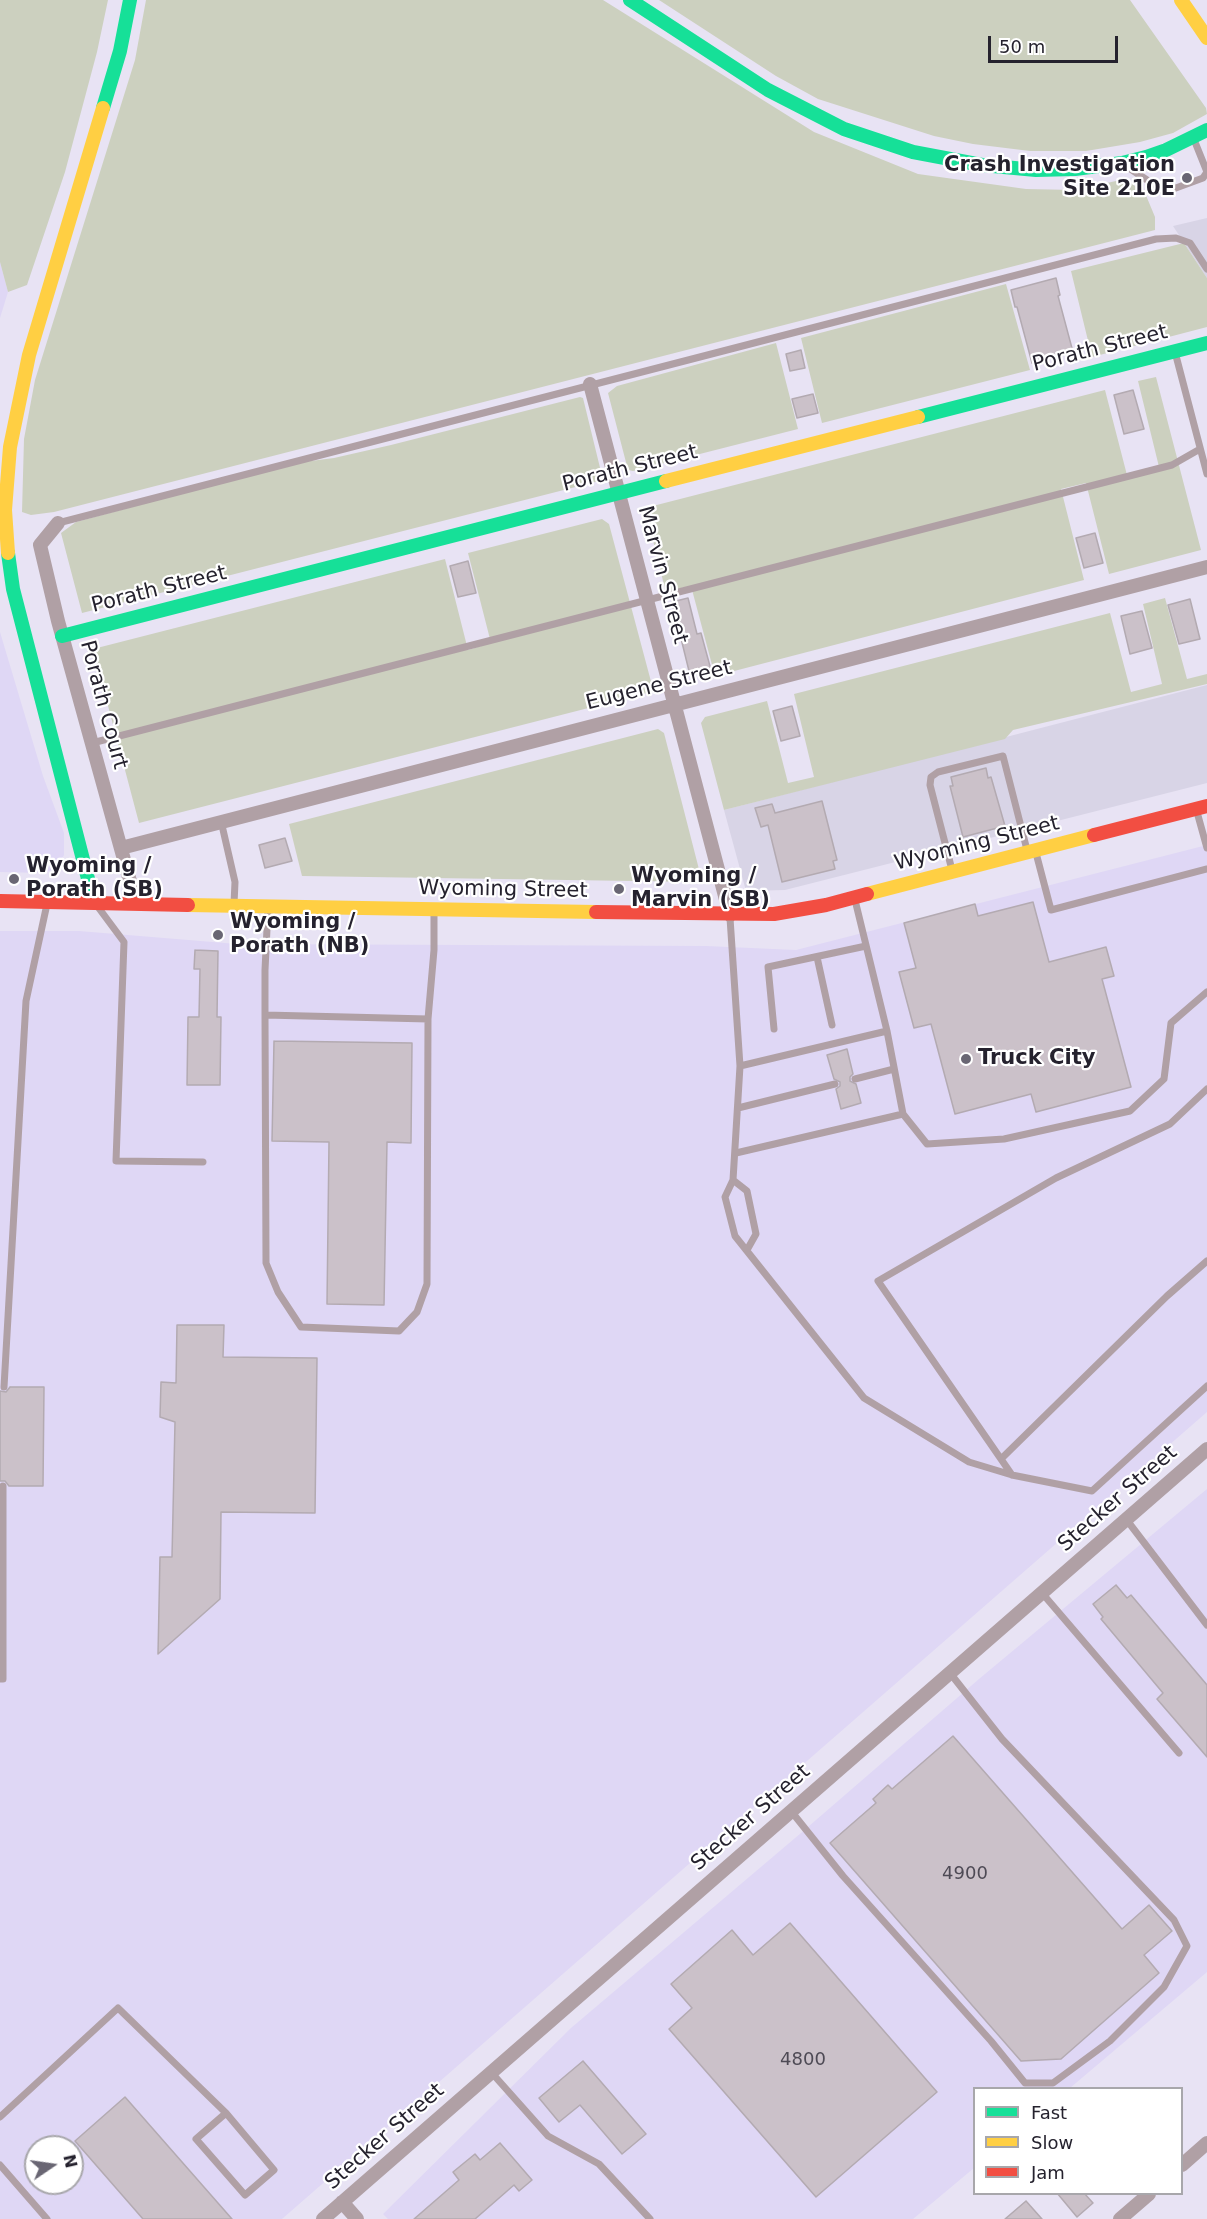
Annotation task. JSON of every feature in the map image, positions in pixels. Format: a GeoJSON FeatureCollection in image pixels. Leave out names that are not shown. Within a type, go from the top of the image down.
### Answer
{"type":"FeatureCollection","features":[{"type":"Feature","properties":{"kind":"main road"},"geometry":{"type":"LineString","coordinates":[[94,902],[13,589],[6,538],[5,510],[10,447],[29,355],[120,51],[130,0]]}},
{"type":"Feature","properties":{"kind":"main road"},"geometry":{"type":"LineString","coordinates":[[630,0],[768,90],[844,129],[913,152],[982,165],[1036,170],[1075,169],[1122,163],[1166,150],[1207,130]]}},
{"type":"Feature","properties":{"kind":"main road"},"geometry":{"type":"LineString","coordinates":[[1181,0],[1207,38]]}},
{"type":"Feature","properties":{"kind":"main road","name":"Porath Street"},"geometry":{"type":"LineString","coordinates":[[62,636],[1207,343]]}},
{"type":"Feature","properties":{"kind":"main road","name":"Wyoming Street"},"geometry":{"type":"LineString","coordinates":[[0,901],[774,914],[854,897],[1202,808]]}},
{"type":"Feature","properties":{"kind":"street","name":"Marvin Street"},"geometry":{"type":"LineString","coordinates":[[590,384],[730,915]]}},
{"type":"Feature","properties":{"kind":"street","name":"Porath Court"},"geometry":{"type":"LineString","coordinates":[[58,523],[40,545],[62,636],[136,903]]}},
{"type":"Feature","properties":{"kind":"street","name":"Eugene Street"},"geometry":{"type":"LineString","coordinates":[[121,848],[1207,567]]}},
{"type":"Feature","properties":{"kind":"street","name":"Stecker Street"},"geometry":{"type":"LineString","coordinates":[[323,2219],[1207,1449]]}},
{"type":"Feature","properties":{"kind":"street"},"geometry":{"type":"LineString","coordinates":[[1183,2164],[1207,2143]]}},
{"type":"Feature","properties":{"kind":"street"},"geometry":{"type":"LineString","coordinates":[[1120,2219],[1147,2195]]}},
{"type":"Feature","properties":{"kind":"street"},"geometry":{"type":"LineString","coordinates":[[342,2202],[357,2219]]}},
{"type":"Feature","properties":{"kind":"lane"},"geometry":{"type":"LineString","coordinates":[[1122,163],[1161,191],[1168,191],[1206,176],[1206,168],[1194,136]]}},
{"type":"Feature","properties":{"kind":"lane"},"geometry":{"type":"LineString","coordinates":[[58,523],[1156,238],[1176,238],[1190,243],[1207,268]]}},
{"type":"Feature","properties":{"kind":"lane"},"geometry":{"type":"LineString","coordinates":[[1175,351],[1207,474]]}},
{"type":"Feature","properties":{"kind":"lane"},"geometry":{"type":"LineString","coordinates":[[92,744],[1172,465],[1200,449]]}},
{"type":"Feature","properties":{"kind":"lane"},"geometry":{"type":"LineString","coordinates":[[953,872],[930,785],[931,777],[938,772],[1003,756],[1051,910],[1207,869]]}},
{"type":"Feature","properties":{"kind":"lane"},"geometry":{"type":"LineString","coordinates":[[1202,808],[1207,848]]}},
{"type":"Feature","properties":{"kind":"lane"},"geometry":{"type":"LineString","coordinates":[[221,821],[235,882],[234,905]]}},
{"type":"Feature","properties":{"kind":"lane"},"geometry":{"type":"LineString","coordinates":[[854,897],[887,1031],[903,1114],[927,1144],[1005,1139],[1131,1111],[1164,1079],[1171,1023],[1207,992]]}},
{"type":"Feature","properties":{"kind":"lane"},"geometry":{"type":"LineString","coordinates":[[4,1387],[26,1001],[47,902]]}},
{"type":"Feature","properties":{"kind":"lane"},"geometry":{"type":"LineString","coordinates":[[94,902],[124,942],[116,1161],[203,1162]]}},
{"type":"Feature","properties":{"kind":"lane"},"geometry":{"type":"LineString","coordinates":[[268,906],[265,1015],[266,1263],[278,1292],[301,1327],[399,1331],[417,1312],[427,1284],[428,1019],[434,950],[434,909]]}},
{"type":"Feature","properties":{"kind":"lane"},"geometry":{"type":"LineString","coordinates":[[730,915],[740,1066],[733,1180],[725,1197],[735,1236],[864,1398],[969,1462],[1012,1475],[1092,1491],[1207,1386]]}},
{"type":"Feature","properties":{"kind":"lane"},"geometry":{"type":"LineString","coordinates":[[774,1029],[768,967],[866,946]]}},
{"type":"Feature","properties":{"kind":"lane"},"geometry":{"type":"LineString","coordinates":[[817,957],[832,1025]]}},
{"type":"Feature","properties":{"kind":"lane"},"geometry":{"type":"LineString","coordinates":[[265,1015],[428,1019]]}},
{"type":"Feature","properties":{"kind":"lane"},"geometry":{"type":"LineString","coordinates":[[740,1066],[887,1031]]}},
{"type":"Feature","properties":{"kind":"lane"},"geometry":{"type":"LineString","coordinates":[[855,1079],[894,1069]]}},
{"type":"Feature","properties":{"kind":"lane"},"geometry":{"type":"LineString","coordinates":[[738,1108],[835,1084]]}},
{"type":"Feature","properties":{"kind":"lane"},"geometry":{"type":"LineString","coordinates":[[1012,1475],[878,1281],[1056,1178],[1170,1124],[1207,1089]]}},
{"type":"Feature","properties":{"kind":"lane"},"geometry":{"type":"LineString","coordinates":[[736,1153],[903,1114]]}},
{"type":"Feature","properties":{"kind":"lane"},"geometry":{"type":"LineString","coordinates":[[733,1180],[747,1191],[756,1234],[747,1250]]}},
{"type":"Feature","properties":{"kind":"lane"},"geometry":{"type":"LineString","coordinates":[[1001,1459],[1167,1296],[1207,1261]]}},
{"type":"Feature","properties":{"kind":"lane"},"geometry":{"type":"LineString","coordinates":[[0,1679],[3,1679],[3,1486]]}},
{"type":"Feature","properties":{"kind":"lane"},"geometry":{"type":"LineString","coordinates":[[1126,1519],[1207,1625]]}},
{"type":"Feature","properties":{"kind":"lane"},"geometry":{"type":"LineString","coordinates":[[1042,1593],[1179,1754]]}},
{"type":"Feature","properties":{"kind":"lane"},"geometry":{"type":"LineString","coordinates":[[791,1811],[843,1876],[991,2041],[1025,2083],[1053,2083],[1110,2041],[1164,1987],[1187,1946],[1174,1920],[1002,1739],[950,1673]]}},
{"type":"Feature","properties":{"kind":"lane"},"geometry":{"type":"LineString","coordinates":[[0,2117],[118,2008],[226,2113],[274,2170],[245,2195],[196,2139],[226,2113]]}},
{"type":"Feature","properties":{"kind":"lane"},"geometry":{"type":"LineString","coordinates":[[492,2072],[548,2136],[599,2164],[650,2219]]}},
{"type":"Feature","properties":{"kind":"lane"},"geometry":{"type":"LineString","coordinates":[[0,2165],[47,2219]]}},
{"type":"Feature","properties":{"kind":"shaded area"},"geometry":{"type":"Polygon","coordinates":[[[1207,218],[1207,278],[1173,226],[1207,218]]]}},
{"type":"Feature","properties":{"kind":"shaded area"},"geometry":{"type":"Polygon","coordinates":[[[0,262],[8,292],[0,318],[0,262]]]}},
{"type":"Feature","properties":{"kind":"shaded area"},"geometry":{"type":"Polygon","coordinates":[[[0,632],[43,776],[64,833],[64,855],[57,867],[45,873],[0,872],[0,632]]]}},
{"type":"Feature","properties":{"kind":"shaded area"},"geometry":{"type":"Polygon","coordinates":[[[1207,685],[1207,783],[785,890],[746,891],[724,810],[1207,685]]]}},
{"type":"Feature","properties":{"kind":"shaded area"},"geometry":{"type":"Polygon","coordinates":[[[1207,845],[1207,1412],[282,2219],[0,2219],[0,931],[79,931],[237,944],[706,946],[796,950],[1207,845]]]}},
{"type":"Feature","properties":{"kind":"shaded area"},"geometry":{"type":"Polygon","coordinates":[[[1207,1489],[1207,1972],[1071,2087],[973,2087],[973,2169],[913,2219],[388,2219],[383,2214],[571,2028],[979,1679],[1207,1489]]]}},
{"type":"Feature","properties":{"kind":"green space"},"geometry":{"type":"Polygon","coordinates":[[[0,0],[108,0],[97,52],[65,172],[27,285],[8,292],[0,262],[0,0]]]}},
{"type":"Feature","properties":{"kind":"green space"},"geometry":{"type":"Polygon","coordinates":[[[146,0],[603,0],[814,132],[918,174],[1026,189],[1075,190],[1125,179],[1145,193],[1155,217],[1155,230],[54,512],[31,515],[22,512],[24,439],[35,380],[135,60],[146,0]]]}},
{"type":"Feature","properties":{"kind":"green space"},"geometry":{"type":"Polygon","coordinates":[[[659,0],[1130,0],[1206,108],[1207,114],[1173,133],[1140,142],[1086,151],[1030,151],[973,144],[934,136],[818,99],[776,76],[659,0]]]}},
{"type":"Feature","properties":{"kind":"green space"},"geometry":{"type":"Polygon","coordinates":[[[1184,243],[1207,278],[1207,327],[1092,357],[1071,271],[1184,243]]]}},
{"type":"Feature","properties":{"kind":"green space"},"geometry":{"type":"Polygon","coordinates":[[[1006,284],[1030,370],[822,423],[801,338],[1006,284]]]}},
{"type":"Feature","properties":{"kind":"green space"},"geometry":{"type":"Polygon","coordinates":[[[776,343],[798,429],[633,471],[628,470],[608,393],[617,386],[776,343]]]}},
{"type":"Feature","properties":{"kind":"green space"},"geometry":{"type":"Polygon","coordinates":[[[1156,377],[1201,550],[1109,574],[1086,483],[1061,489],[1084,580],[715,676],[691,586],[667,591],[665,589],[645,508],[1105,390],[1128,479],[1160,471],[1138,381],[1156,377]]]}},
{"type":"Feature","properties":{"kind":"green space"},"geometry":{"type":"Polygon","coordinates":[[[583,398],[603,480],[82,613],[61,533],[76,522],[295,463],[334,458],[391,445],[583,398]]]}},
{"type":"Feature","properties":{"kind":"green space"},"geometry":{"type":"Polygon","coordinates":[[[602,519],[609,524],[653,689],[651,692],[139,823],[93,649],[445,559],[468,650],[491,643],[468,553],[602,519]]]}},
{"type":"Feature","properties":{"kind":"green space"},"geometry":{"type":"Polygon","coordinates":[[[1165,598],[1187,679],[1207,674],[1207,684],[1013,730],[1005,739],[724,810],[701,723],[705,717],[767,701],[788,783],[814,777],[794,694],[1110,613],[1131,692],[1162,684],[1143,604],[1165,598]]]}},
{"type":"Feature","properties":{"kind":"green space"},"geometry":{"type":"Polygon","coordinates":[[[658,729],[664,733],[702,881],[700,882],[302,876],[289,824],[658,729]]]}},
{"type":"Feature","properties":{"kind":"building"},"geometry":{"type":"Polygon","coordinates":[[[1056,278],[1060,295],[1058,296],[1073,352],[1032,363],[1011,290],[1056,278]]]}},
{"type":"Feature","properties":{"kind":"building"},"geometry":{"type":"Polygon","coordinates":[[[801,350],[805,368],[790,371],[786,354],[801,350]]]}},
{"type":"Feature","properties":{"kind":"building"},"geometry":{"type":"Polygon","coordinates":[[[1133,390],[1144,429],[1124,434],[1114,395],[1133,390]]]}},
{"type":"Feature","properties":{"kind":"building"},"geometry":{"type":"Polygon","coordinates":[[[813,394],[818,413],[797,418],[792,399],[813,394]]]}},
{"type":"Feature","properties":{"kind":"building"},"geometry":{"type":"Polygon","coordinates":[[[1095,533],[1103,563],[1084,568],[1076,538],[1095,533]]]}},
{"type":"Feature","properties":{"kind":"building"},"geometry":{"type":"Polygon","coordinates":[[[468,561],[476,593],[458,597],[450,566],[468,561]]]}},
{"type":"Feature","properties":{"kind":"building"},"geometry":{"type":"Polygon","coordinates":[[[688,598],[697,634],[701,633],[711,670],[690,675],[672,602],[688,598]]]}},
{"type":"Feature","properties":{"kind":"building"},"geometry":{"type":"Polygon","coordinates":[[[1190,599],[1200,639],[1179,644],[1168,605],[1190,599]]]}},
{"type":"Feature","properties":{"kind":"building"},"geometry":{"type":"Polygon","coordinates":[[[1142,611],[1152,648],[1130,654],[1121,616],[1142,611]]]}},
{"type":"Feature","properties":{"kind":"building"},"geometry":{"type":"Polygon","coordinates":[[[792,706],[800,736],[781,741],[773,711],[792,706]]]}},
{"type":"Feature","properties":{"kind":"building"},"geometry":{"type":"Polygon","coordinates":[[[986,768],[988,778],[991,777],[1005,826],[963,837],[950,786],[953,786],[951,777],[986,768]]]}},
{"type":"Feature","properties":{"kind":"building"},"geometry":{"type":"Polygon","coordinates":[[[822,801],[837,860],[833,861],[835,869],[782,882],[768,825],[761,827],[755,808],[772,804],[775,813],[822,801]]]}},
{"type":"Feature","properties":{"kind":"building"},"geometry":{"type":"Polygon","coordinates":[[[285,838],[292,861],[265,868],[259,845],[285,838]]]}},
{"type":"Feature","properties":{"kind":"building"},"geometry":{"type":"Polygon","coordinates":[[[1033,902],[1049,962],[1106,947],[1114,976],[1102,979],[1131,1087],[1036,1112],[1031,1094],[955,1114],[931,1024],[914,1028],[899,972],[916,968],[904,923],[975,904],[978,916],[1033,902]]]}},
{"type":"Feature","properties":{"kind":"building"},"geometry":{"type":"Polygon","coordinates":[[[195,950],[218,951],[217,1017],[221,1017],[220,1085],[187,1085],[188,1017],[199,1017],[200,969],[194,969],[195,950]]]}},
{"type":"Feature","properties":{"kind":"building"},"geometry":{"type":"Polygon","coordinates":[[[274,1041],[412,1043],[411,1143],[387,1142],[384,1305],[327,1304],[329,1142],[272,1141],[274,1041]]]}},
{"type":"Feature","properties":{"kind":"building"},"geometry":{"type":"Polygon","coordinates":[[[847,1049],[853,1074],[850,1081],[856,1084],[861,1103],[841,1109],[836,1089],[840,1086],[840,1082],[834,1079],[827,1055],[847,1049]]]}},
{"type":"Feature","properties":{"kind":"building"},"geometry":{"type":"Polygon","coordinates":[[[177,1325],[224,1325],[223,1357],[317,1358],[315,1513],[221,1512],[220,1599],[158,1654],[160,1557],[172,1557],[175,1422],[160,1417],[161,1382],[176,1383],[177,1325]]]}},
{"type":"Feature","properties":{"kind":"building"},"geometry":{"type":"Polygon","coordinates":[[[10,1387],[44,1387],[43,1486],[9,1486],[5,1481],[0,1481],[0,1391],[6,1392],[10,1387]]]}},
{"type":"Feature","properties":{"kind":"building"},"geometry":{"type":"Polygon","coordinates":[[[1116,1585],[1127,1598],[1131,1595],[1207,1685],[1207,1757],[1157,1699],[1163,1693],[1101,1619],[1103,1617],[1093,1604],[1116,1585]]]}},
{"type":"Feature","properties":{"kind":"building"},"geometry":{"type":"Polygon","coordinates":[[[953,1736],[1122,1929],[1149,1905],[1172,1931],[1144,1955],[1159,1973],[1061,2059],[1021,2061],[830,1843],[876,1803],[873,1799],[888,1785],[892,1789],[953,1736]]]}},
{"type":"Feature","properties":{"kind":"building"},"geometry":{"type":"Polygon","coordinates":[[[790,1923],[937,2092],[816,2197],[669,2029],[692,2008],[671,1984],[732,1930],[753,1955],[790,1923]]]}},
{"type":"Feature","properties":{"kind":"building"},"geometry":{"type":"Polygon","coordinates":[[[583,2061],[646,2134],[622,2154],[580,2105],[559,2122],[539,2098],[583,2061]]]}},
{"type":"Feature","properties":{"kind":"building"},"geometry":{"type":"Polygon","coordinates":[[[125,2097],[232,2219],[143,2219],[84,2151],[84,2135],[82,2135],[125,2097]]]}},
{"type":"Feature","properties":{"kind":"building"},"geometry":{"type":"Polygon","coordinates":[[[500,2143],[532,2180],[519,2191],[514,2185],[475,2219],[414,2219],[459,2180],[453,2172],[475,2154],[480,2160],[500,2143]]]}},
{"type":"Feature","properties":{"kind":"building"},"geometry":{"type":"Polygon","coordinates":[[[1059,2195],[1086,2195],[1093,2203],[1077,2217],[1059,2195]]]}},
{"type":"Feature","properties":{"kind":"building"},"geometry":{"type":"Polygon","coordinates":[[[1026,2201],[1042,2219],[1005,2219],[1026,2201]]]}},
{"type":"Feature","properties":{"kind":"traffic: fast"},"geometry":{"type":"LineString","coordinates":[[103,108],[120,51],[130,0]]}},
{"type":"Feature","properties":{"kind":"traffic: fast"},"geometry":{"type":"LineString","coordinates":[[630,0],[768,90],[844,129],[913,152],[982,165],[1036,170],[1075,169],[1122,163],[1146,157],[1207,130]]}},
{"type":"Feature","properties":{"kind":"traffic: fast"},"geometry":{"type":"LineString","coordinates":[[918,417],[1207,343]]}},
{"type":"Feature","properties":{"kind":"traffic: fast"},"geometry":{"type":"LineString","coordinates":[[62,636],[666,481]]}},
{"type":"Feature","properties":{"kind":"traffic: fast"},"geometry":{"type":"LineString","coordinates":[[8,553],[13,589],[94,902]]}},
{"type":"Feature","properties":{"kind":"traffic: slow"},"geometry":{"type":"LineString","coordinates":[[1181,0],[1207,38]]}},
{"type":"Feature","properties":{"kind":"traffic: slow"},"geometry":{"type":"LineString","coordinates":[[8,553],[5,510],[10,447],[29,355],[103,108]]}},
{"type":"Feature","properties":{"kind":"traffic: slow"},"geometry":{"type":"LineString","coordinates":[[666,481],[918,417]]}},
{"type":"Feature","properties":{"kind":"traffic: slow"},"geometry":{"type":"LineString","coordinates":[[867,894],[1094,835]]}},
{"type":"Feature","properties":{"kind":"traffic: slow"},"geometry":{"type":"LineString","coordinates":[[188,905],[596,912]]}},
{"type":"Feature","properties":{"kind":"traffic: jam"},"geometry":{"type":"LineString","coordinates":[[1094,835],[1207,806]]}},
{"type":"Feature","properties":{"kind":"traffic: jam"},"geometry":{"type":"LineString","coordinates":[[596,912],[774,914],[826,905],[867,894]]}},
{"type":"Feature","properties":{"kind":"traffic: jam"},"geometry":{"type":"LineString","coordinates":[[0,901],[188,905]]}},
{"type":"Feature","properties":{"kind":"place","name":"Crash Investigation Site 210E"},"geometry":{"type":"Point","coordinates":[1187,178]}},
{"type":"Feature","properties":{"kind":"place","name":"Wyoming / Porath (SB)"},"geometry":{"type":"Point","coordinates":[14,879]}},
{"type":"Feature","properties":{"kind":"place","name":"Wyoming / Marvin (SB)"},"geometry":{"type":"Point","coordinates":[619,889]}},
{"type":"Feature","properties":{"kind":"place","name":"Wyoming / Porath (NB)"},"geometry":{"type":"Point","coordinates":[218,935]}},
{"type":"Feature","properties":{"kind":"place","name":"Truck City"},"geometry":{"type":"Point","coordinates":[966,1059]}}]}
